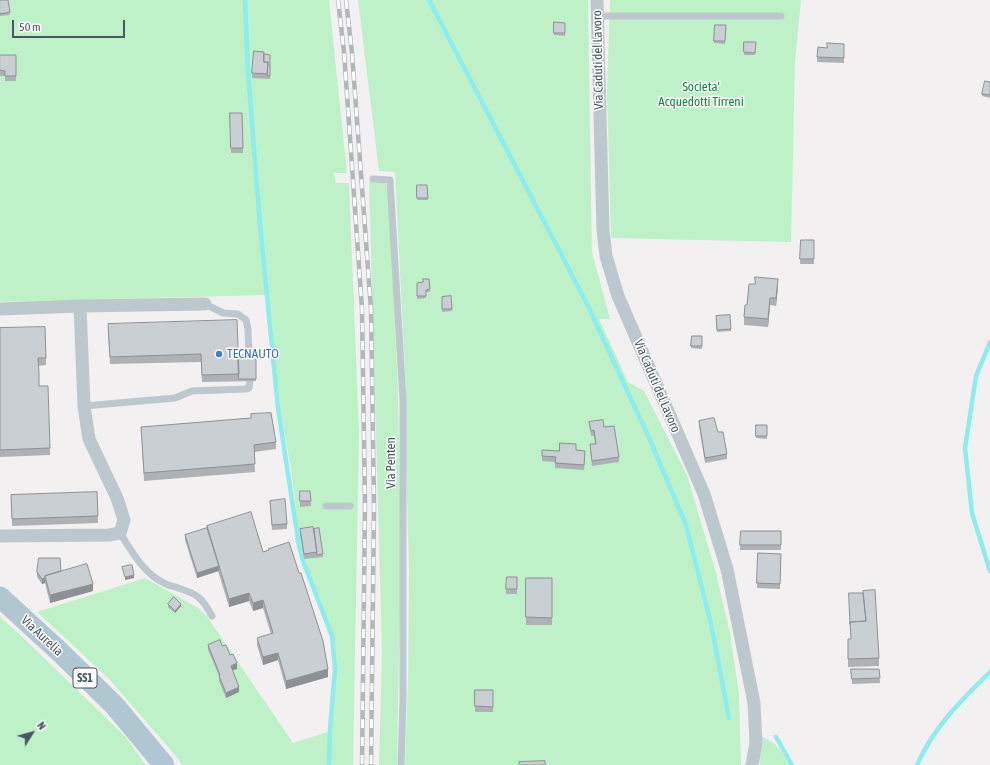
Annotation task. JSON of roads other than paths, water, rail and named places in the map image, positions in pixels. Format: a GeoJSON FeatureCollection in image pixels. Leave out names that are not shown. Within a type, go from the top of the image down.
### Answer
{"type":"FeatureCollection","features":[{"type":"Feature","properties":{"kind":"main road","name":"Via Aurelia"},"geometry":{"type":"LineString","coordinates":[[0,597],[60,652],[114,706],[164,765]]}},
{"type":"Feature","properties":{"kind":"street","name":"Via Caduti del Lavoro"},"geometry":{"type":"LineString","coordinates":[[597,0],[603,230],[606,256],[618,296],[704,494],[727,569],[754,703],[756,743],[752,765]]}},
{"type":"Feature","properties":{"kind":"street"},"geometry":{"type":"LineString","coordinates":[[0,309],[205,304]]}},
{"type":"Feature","properties":{"kind":"street"},"geometry":{"type":"LineString","coordinates":[[0,536],[109,535],[120,533],[124,520],[117,498],[89,439],[84,406],[80,306]]}},
{"type":"Feature","properties":{"kind":"lane"},"geometry":{"type":"LineString","coordinates":[[597,16],[781,16]]}},
{"type":"Feature","properties":{"kind":"lane","name":"Via Penten"},"geometry":{"type":"LineString","coordinates":[[373,179],[390,180],[403,400],[403,701],[400,765]]}},
{"type":"Feature","properties":{"kind":"lane"},"geometry":{"type":"LineString","coordinates":[[205,304],[223,313],[238,314],[246,320],[248,329],[249,357]]}},
{"type":"Feature","properties":{"kind":"lane"},"geometry":{"type":"LineString","coordinates":[[84,406],[176,398],[192,391],[245,389],[249,388],[250,381]]}},
{"type":"Feature","properties":{"kind":"lane"},"geometry":{"type":"LineString","coordinates":[[326,506],[350,506]]}},
{"type":"Feature","properties":{"kind":"lane"},"geometry":{"type":"LineString","coordinates":[[120,533],[136,558],[150,574],[164,583],[194,592],[204,602],[212,616]]}},
{"type":"Feature","properties":{"kind":"waterway"},"geometry":{"type":"LineString","coordinates":[[245,0],[248,73],[260,225],[278,408],[299,546],[303,561],[332,636],[335,669],[330,729],[329,765]]}},
{"type":"Feature","properties":{"kind":"waterway"},"geometry":{"type":"LineString","coordinates":[[429,0],[588,306],[650,440],[686,525],[711,624],[729,718]]}},
{"type":"Feature","properties":{"kind":"waterway"},"geometry":{"type":"LineString","coordinates":[[990,342],[976,376],[965,448],[972,513],[990,571]]}},
{"type":"Feature","properties":{"kind":"waterway"},"geometry":{"type":"LineString","coordinates":[[917,765],[940,726],[990,672]]}},
{"type":"Feature","properties":{"kind":"waterway"},"geometry":{"type":"LineString","coordinates":[[776,737],[792,765]]}},
{"type":"Feature","properties":{"kind":"railway"},"geometry":{"type":"LineString","coordinates":[[338,0],[344,52],[362,309],[365,504],[362,765]]}},
{"type":"Feature","properties":{"kind":"railway"},"geometry":{"type":"LineString","coordinates":[[346,0],[352,53],[371,309],[374,505],[371,765]]}},
{"type":"Feature","properties":{"kind":"place","name":"TECNAUTO"},"geometry":{"type":"Point","coordinates":[219,354]}},
{"type":"Feature","properties":{"kind":"park label","name":"Societa' Acquedotti Tirreni"},"geometry":{"type":"Point","coordinates":[701,94]}}]}
